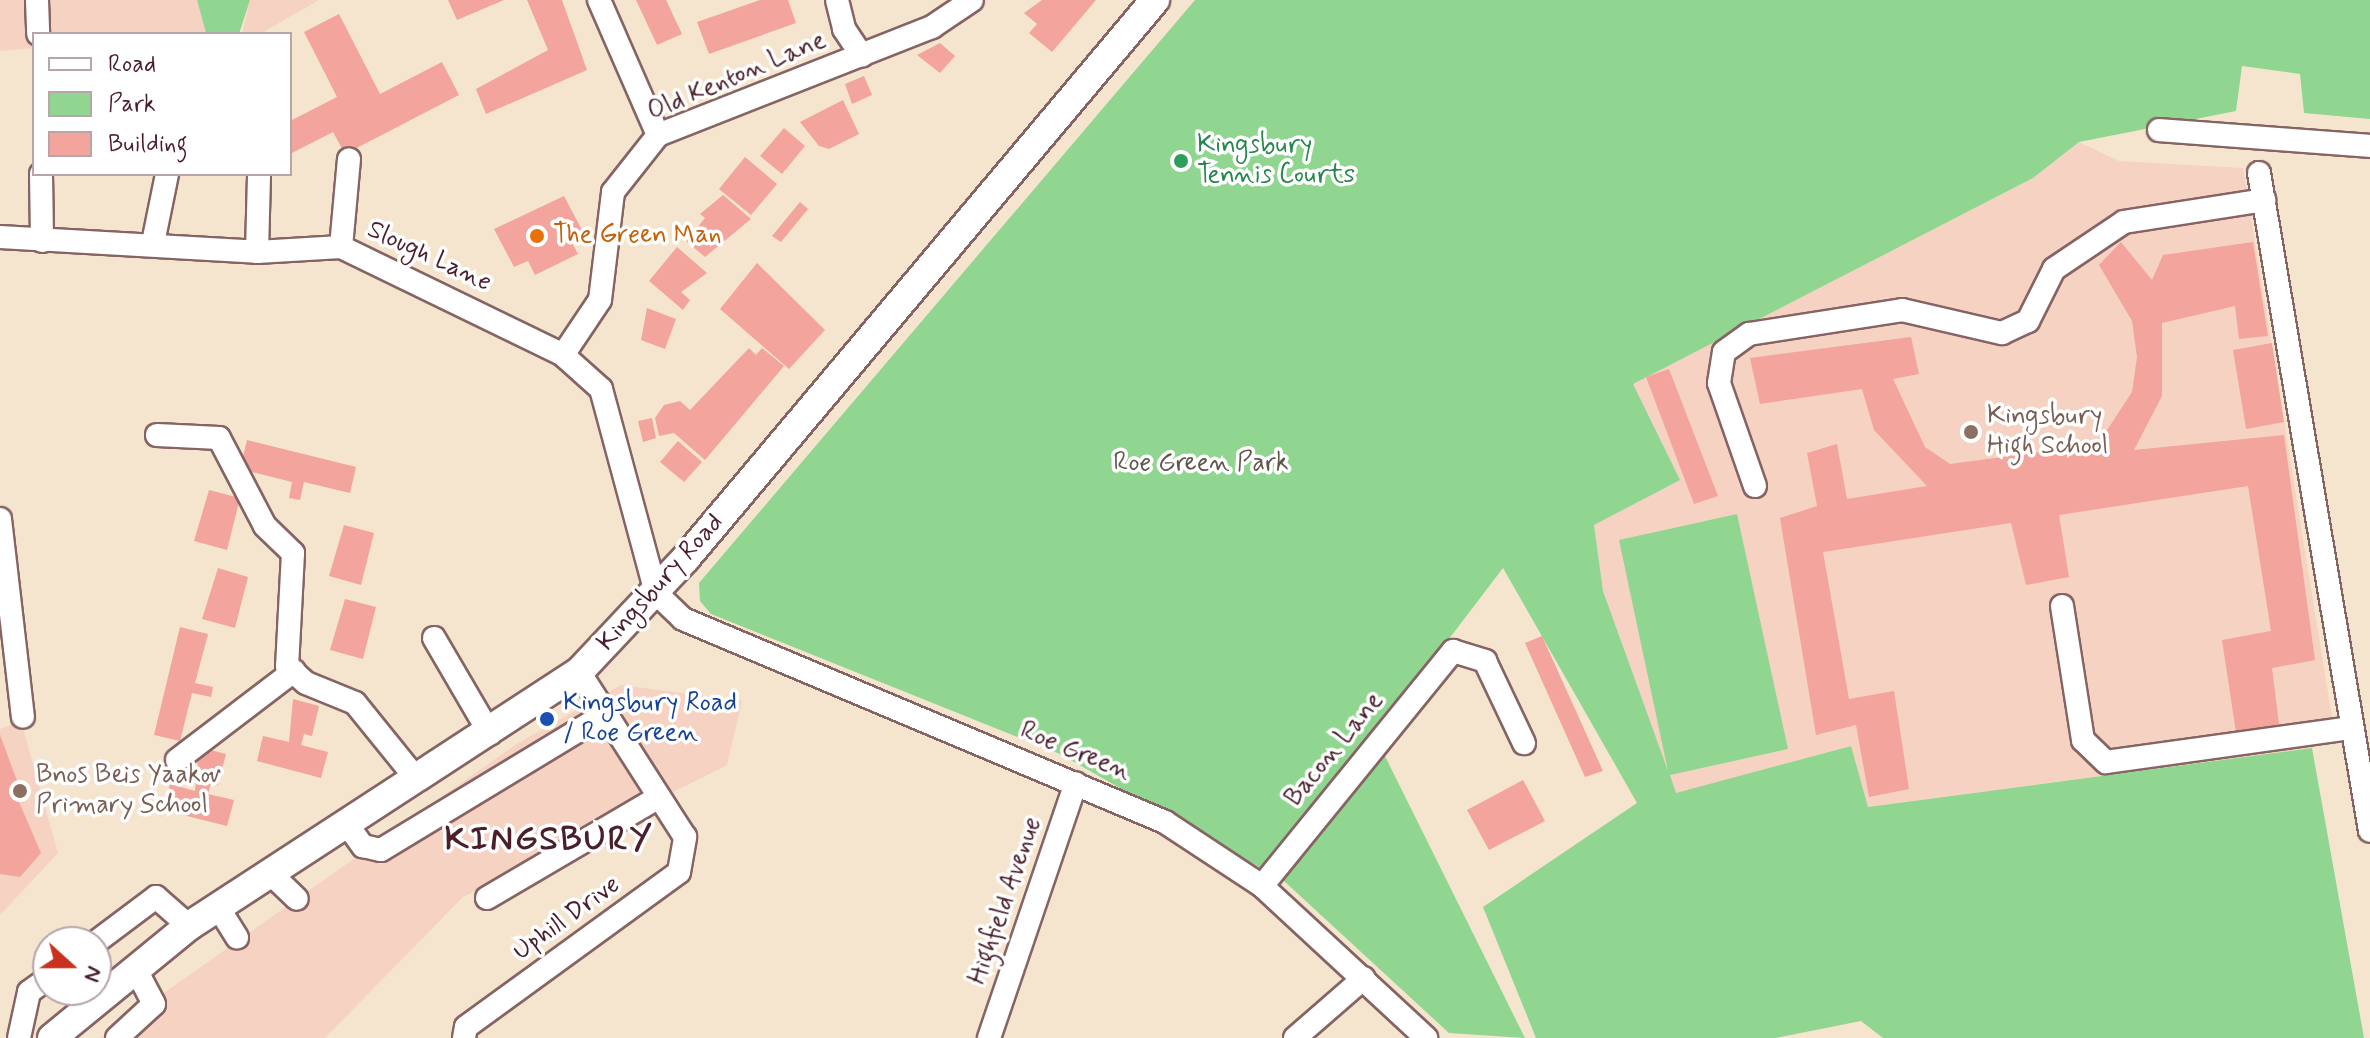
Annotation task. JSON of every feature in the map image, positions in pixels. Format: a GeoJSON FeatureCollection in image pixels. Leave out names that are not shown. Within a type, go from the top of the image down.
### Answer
{"type":"FeatureCollection","features":[{"type":"Feature","properties":{"kind":"main road","name":"Kingsbury Road"},"geometry":{"type":"LineString","coordinates":[[65,1034],[135,968],[189,926],[415,777],[490,734],[579,672],[656,593],[1155,0]]}},
{"type":"Feature","properties":{"kind":"street"},"geometry":{"type":"LineString","coordinates":[[37,0],[38,32]]}},
{"type":"Feature","properties":{"kind":"street"},"geometry":{"type":"LineString","coordinates":[[599,0],[658,135]]}},
{"type":"Feature","properties":{"kind":"street"},"geometry":{"type":"LineString","coordinates":[[837,0],[844,29],[862,56]]}},
{"type":"Feature","properties":{"kind":"street","name":"Old Kenton Lane"},"geometry":{"type":"LineString","coordinates":[[563,355],[600,300],[613,192],[658,135],[932,27],[972,0]]}},
{"type":"Feature","properties":{"kind":"street"},"geometry":{"type":"LineString","coordinates":[[2159,130],[2370,146]]}},
{"type":"Feature","properties":{"kind":"street"},"geometry":{"type":"LineString","coordinates":[[341,247],[349,159]]}},
{"type":"Feature","properties":{"kind":"street"},"geometry":{"type":"LineString","coordinates":[[2259,173],[2350,728],[2370,831]]}},
{"type":"Feature","properties":{"kind":"street"},"geometry":{"type":"LineString","coordinates":[[41,176],[42,241]]}},
{"type":"Feature","properties":{"kind":"street"},"geometry":{"type":"LineString","coordinates":[[153,243],[167,176]]}},
{"type":"Feature","properties":{"kind":"street"},"geometry":{"type":"LineString","coordinates":[[257,252],[259,176]]}},
{"type":"Feature","properties":{"kind":"street"},"geometry":{"type":"LineString","coordinates":[[1755,486],[1719,383],[1724,352],[1749,334],[1902,310],[2002,333],[2028,321],[2054,269],[2124,222],[2264,200]]}},
{"type":"Feature","properties":{"kind":"street","name":"Slough Lane"},"geometry":{"type":"LineString","coordinates":[[0,237],[153,243],[257,252],[341,247],[563,355],[601,389],[656,593]]}},
{"type":"Feature","properties":{"kind":"street"},"geometry":{"type":"LineString","coordinates":[[157,435],[219,438],[265,526],[293,553],[287,666],[355,703],[415,777]]}},
{"type":"Feature","properties":{"kind":"street"},"geometry":{"type":"LineString","coordinates":[[0,519],[23,717]]}},
{"type":"Feature","properties":{"kind":"street","name":"Roe Green"},"geometry":{"type":"LineString","coordinates":[[656,593],[683,619],[746,650],[1165,822],[1262,886],[1426,1038]]}},
{"type":"Feature","properties":{"kind":"street"},"geometry":{"type":"LineString","coordinates":[[2062,606],[2083,740],[2106,762],[2350,728]]}},
{"type":"Feature","properties":{"kind":"street"},"geometry":{"type":"LineString","coordinates":[[434,638],[490,734]]}},
{"type":"Feature","properties":{"kind":"street","name":"Bacon Lane"},"geometry":{"type":"LineString","coordinates":[[1262,886],[1453,651],[1485,661],[1524,743]]}},
{"type":"Feature","properties":{"kind":"street"},"geometry":{"type":"LineString","coordinates":[[177,760],[294,671]]}},
{"type":"Feature","properties":{"kind":"street","name":"Uphill Drive"},"geometry":{"type":"LineString","coordinates":[[464,1038],[466,1027],[679,872],[685,837],[579,672]]}},
{"type":"Feature","properties":{"kind":"street"},"geometry":{"type":"LineString","coordinates":[[346,823],[363,846],[381,850],[606,714]]}},
{"type":"Feature","properties":{"kind":"street","name":"Highfield Avenue"},"geometry":{"type":"LineString","coordinates":[[989,1038],[1076,783]]}},
{"type":"Feature","properties":{"kind":"street"},"geometry":{"type":"LineString","coordinates":[[487,898],[659,797]]}},
{"type":"Feature","properties":{"kind":"street"},"geometry":{"type":"LineString","coordinates":[[270,873],[297,899]]}},
{"type":"Feature","properties":{"kind":"street"},"geometry":{"type":"LineString","coordinates":[[112,930],[156,897],[189,926]]}},
{"type":"Feature","properties":{"kind":"street"},"geometry":{"type":"LineString","coordinates":[[218,907],[237,937]]}},
{"type":"Feature","properties":{"kind":"street"},"geometry":{"type":"LineString","coordinates":[[117,1038],[154,1004],[135,968]]}},
{"type":"Feature","properties":{"kind":"street"},"geometry":{"type":"LineString","coordinates":[[1295,1038],[1364,978]]}},
{"type":"Feature","properties":{"kind":"street"},"geometry":{"type":"LineString","coordinates":[[19,1038],[32,990]]}},
{"type":"Feature","properties":{"kind":"shaded area"},"geometry":{"type":"Polygon","coordinates":[[[0,0],[197,0],[206,32],[32,32],[32,48],[0,51],[0,0]]]}},
{"type":"Feature","properties":{"kind":"shaded area"},"geometry":{"type":"Polygon","coordinates":[[[250,0],[319,0],[263,32],[242,32],[250,0]]]}},
{"type":"Feature","properties":{"kind":"shaded area","name":"Kingsbury High School"},"geometry":{"type":"Polygon","coordinates":[[[2079,142],[2119,161],[2243,168],[2335,736],[2312,748],[1867,807],[1850,746],[1676,794],[1603,591],[1594,525],[1679,479],[1632,384],[2033,178],[2079,142]]]}},
{"type":"Feature","properties":{"kind":"shaded area"},"geometry":{"type":"Polygon","coordinates":[[[621,685],[742,701],[727,765],[463,897],[325,1038],[100,1038],[518,743],[621,685]]]}},
{"type":"Feature","properties":{"kind":"shaded area","name":"Bnos Beis Yaakov Primary School"},"geometry":{"type":"Polygon","coordinates":[[[21,721],[58,853],[0,915],[0,729],[21,721]]]}},
{"type":"Feature","properties":{"kind":"green space"},"geometry":{"type":"Polygon","coordinates":[[[197,0],[250,0],[240,32],[206,32],[197,0]]]}},
{"type":"Feature","properties":{"kind":"green space","name":"Roe Green Park"},"geometry":{"type":"Polygon","coordinates":[[[1195,0],[2370,0],[2370,119],[2304,113],[2300,74],[2242,66],[2236,111],[2079,142],[2033,178],[1633,384],[1680,480],[1594,525],[1603,591],[1668,771],[1619,540],[1737,514],[1788,749],[1670,775],[1676,793],[1851,746],[1868,807],[2312,748],[2364,1038],[1883,1038],[1861,1021],[1776,1038],[1536,1038],[1483,907],[1637,803],[1503,568],[1375,736],[1525,1038],[1449,1033],[1284,881],[1060,754],[711,614],[700,601],[699,583],[1195,0]]]}},
{"type":"Feature","properties":{"kind":"building"},"geometry":{"type":"Polygon","coordinates":[[[448,0],[504,0],[457,20],[448,0]]]}},
{"type":"Feature","properties":{"kind":"building"},"geometry":{"type":"Polygon","coordinates":[[[527,0],[562,0],[587,70],[486,114],[476,89],[548,50],[527,0]]]}},
{"type":"Feature","properties":{"kind":"building"},"geometry":{"type":"Polygon","coordinates":[[[636,0],[666,0],[682,34],[657,45],[636,0]]]}},
{"type":"Feature","properties":{"kind":"building"},"geometry":{"type":"Polygon","coordinates":[[[760,0],[788,0],[796,23],[709,54],[697,22],[760,0]]]}},
{"type":"Feature","properties":{"kind":"building"},"geometry":{"type":"Polygon","coordinates":[[[1042,0],[1096,0],[1052,52],[1029,33],[1037,24],[1024,13],[1042,0]]]}},
{"type":"Feature","properties":{"kind":"building"},"geometry":{"type":"Polygon","coordinates":[[[339,14],[380,94],[442,62],[459,95],[345,154],[333,132],[292,153],[292,120],[337,97],[304,32],[339,14]]]}},
{"type":"Feature","properties":{"kind":"building"},"geometry":{"type":"Polygon","coordinates":[[[940,43],[955,56],[940,73],[917,55],[940,43]]]}},
{"type":"Feature","properties":{"kind":"building"},"geometry":{"type":"Polygon","coordinates":[[[864,76],[872,95],[852,104],[845,84],[864,76]]]}},
{"type":"Feature","properties":{"kind":"building"},"geometry":{"type":"Polygon","coordinates":[[[843,100],[859,134],[829,149],[819,146],[800,122],[843,100]]]}},
{"type":"Feature","properties":{"kind":"building"},"geometry":{"type":"Polygon","coordinates":[[[784,128],[805,146],[782,174],[760,156],[784,128]]]}},
{"type":"Feature","properties":{"kind":"building"},"geometry":{"type":"Polygon","coordinates":[[[745,157],[777,184],[751,215],[719,189],[745,157]]]}},
{"type":"Feature","properties":{"kind":"building"},"geometry":{"type":"Polygon","coordinates":[[[723,195],[751,219],[705,257],[686,241],[705,218],[700,214],[723,195]]]}},
{"type":"Feature","properties":{"kind":"building","name":"The Green Man"},"geometry":{"type":"Polygon","coordinates":[[[564,196],[583,232],[570,239],[578,254],[535,275],[528,261],[514,267],[494,229],[564,196]]]}},
{"type":"Feature","properties":{"kind":"building"},"geometry":{"type":"Polygon","coordinates":[[[800,202],[808,209],[781,242],[772,236],[800,202]]]}},
{"type":"Feature","properties":{"kind":"building"},"geometry":{"type":"Polygon","coordinates":[[[2121,242],[2152,280],[2163,255],[2253,242],[2268,336],[2239,339],[2235,306],[2162,323],[2162,396],[2134,450],[2284,435],[2315,660],[2272,668],[2280,732],[2237,739],[2222,640],[2271,631],[2248,486],[2059,515],[2069,577],[2026,585],[2011,523],[1823,552],[1849,699],[1894,691],[1909,789],[1869,797],[1856,725],[1816,735],[1780,518],[1817,506],[1807,453],[1837,444],[1847,499],[1927,486],[1874,430],[1862,389],[1760,404],[1750,358],[1911,337],[1919,374],[1893,379],[1925,447],[1950,464],[2098,444],[2132,392],[2137,357],[2132,321],[2099,265],[2121,242]]]}},
{"type":"Feature","properties":{"kind":"building"},"geometry":{"type":"Polygon","coordinates":[[[677,247],[707,273],[681,292],[690,300],[683,310],[649,281],[677,247]]]}},
{"type":"Feature","properties":{"kind":"building"},"geometry":{"type":"Polygon","coordinates":[[[757,263],[825,330],[789,369],[720,309],[757,263]]]}},
{"type":"Feature","properties":{"kind":"building"},"geometry":{"type":"Polygon","coordinates":[[[647,308],[676,319],[665,349],[641,340],[647,308]]]}},
{"type":"Feature","properties":{"kind":"building"},"geometry":{"type":"Polygon","coordinates":[[[2272,343],[2284,422],[2246,429],[2233,350],[2272,343]]]}},
{"type":"Feature","properties":{"kind":"building"},"geometry":{"type":"Polygon","coordinates":[[[749,348],[756,355],[762,348],[784,366],[705,460],[674,433],[659,436],[655,418],[664,405],[680,401],[690,410],[749,348]]]}},
{"type":"Feature","properties":{"kind":"building"},"geometry":{"type":"Polygon","coordinates":[[[1669,369],[1718,496],[1694,504],[1646,377],[1669,369]]]}},
{"type":"Feature","properties":{"kind":"building"},"geometry":{"type":"Polygon","coordinates":[[[652,418],[656,438],[643,442],[638,421],[652,418]]]}},
{"type":"Feature","properties":{"kind":"building"},"geometry":{"type":"Polygon","coordinates":[[[247,440],[356,467],[350,493],[304,482],[300,500],[289,498],[292,482],[240,469],[247,440]]]}},
{"type":"Feature","properties":{"kind":"building"},"geometry":{"type":"Polygon","coordinates":[[[678,441],[702,462],[684,482],[660,462],[678,441]]]}},
{"type":"Feature","properties":{"kind":"building"},"geometry":{"type":"Polygon","coordinates":[[[209,490],[240,498],[227,550],[194,541],[209,490]]]}},
{"type":"Feature","properties":{"kind":"building"},"geometry":{"type":"Polygon","coordinates":[[[344,525],[374,533],[361,585],[329,576],[344,525]]]}},
{"type":"Feature","properties":{"kind":"building"},"geometry":{"type":"Polygon","coordinates":[[[218,568],[248,577],[235,628],[202,619],[218,568]]]}},
{"type":"Feature","properties":{"kind":"building"},"geometry":{"type":"Polygon","coordinates":[[[345,599],[376,607],[363,659],[330,650],[345,599]]]}},
{"type":"Feature","properties":{"kind":"building"},"geometry":{"type":"Polygon","coordinates":[[[180,627],[208,634],[195,683],[213,687],[211,697],[192,693],[180,741],[154,735],[180,627]]]}},
{"type":"Feature","properties":{"kind":"building"},"geometry":{"type":"Polygon","coordinates":[[[1542,636],[1603,771],[1585,777],[1525,643],[1542,636]]]}},
{"type":"Feature","properties":{"kind":"building"},"geometry":{"type":"Polygon","coordinates":[[[293,699],[319,706],[312,736],[304,734],[301,745],[328,752],[321,778],[257,761],[263,736],[289,742],[293,699]]]}},
{"type":"Feature","properties":{"kind":"building"},"geometry":{"type":"Polygon","coordinates":[[[0,735],[19,786],[13,788],[41,853],[20,877],[0,874],[0,735]]]}},
{"type":"Feature","properties":{"kind":"building"},"geometry":{"type":"Polygon","coordinates":[[[199,747],[226,754],[218,785],[211,783],[208,794],[234,800],[227,826],[163,810],[170,784],[195,791],[199,747]]]}},
{"type":"Feature","properties":{"kind":"building"},"geometry":{"type":"Polygon","coordinates":[[[1523,780],[1545,821],[1489,850],[1467,810],[1523,780]]]}},
{"type":"Feature","properties":{"kind":"place","name":"Kingsbury Tennis Courts"},"geometry":{"type":"Point","coordinates":[1181,161]}},
{"type":"Feature","properties":{"kind":"place","name":"The Green Man"},"geometry":{"type":"Point","coordinates":[537,236]}},
{"type":"Feature","properties":{"kind":"place","name":"Kingsbury High School"},"geometry":{"type":"Point","coordinates":[1971,432]}},
{"type":"Feature","properties":{"kind":"place","name":"Kingsbury Road / Roe Green"},"geometry":{"type":"Point","coordinates":[547,719]}},
{"type":"Feature","properties":{"kind":"place","name":"Bnos Beis Yaakov Primary School"},"geometry":{"type":"Point","coordinates":[20,791]}},
{"type":"Feature","properties":{"kind":"district","name":"KINGSBURY"},"geometry":{"type":"Point","coordinates":[549,840]}}]}
